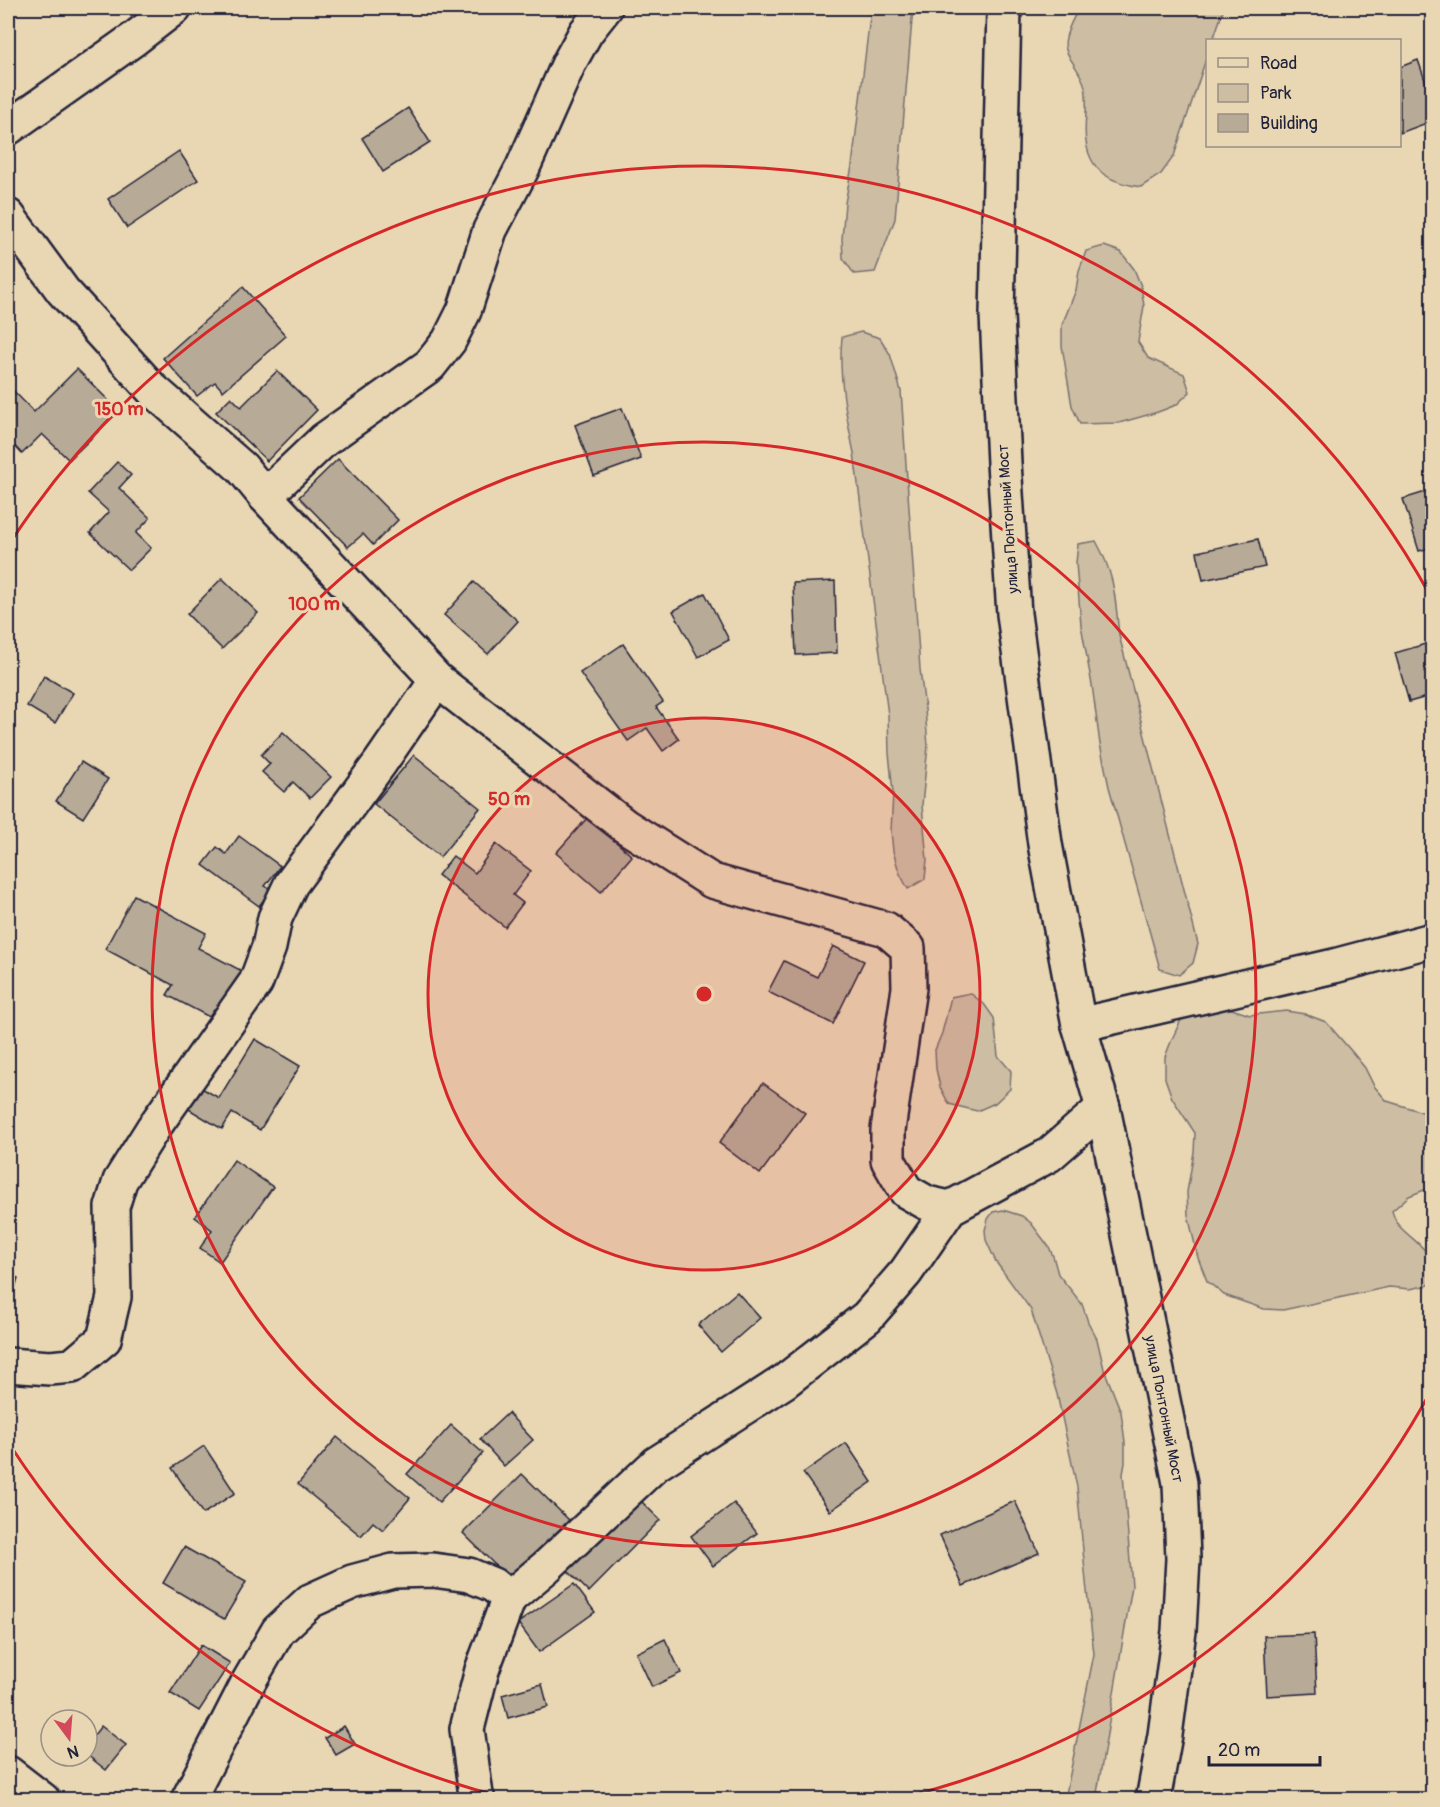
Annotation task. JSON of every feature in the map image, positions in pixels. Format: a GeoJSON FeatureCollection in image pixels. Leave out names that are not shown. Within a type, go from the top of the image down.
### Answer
{"type":"FeatureCollection","features":[{"type":"Feature","properties":{"kind":"street"},"geometry":{"type":"LineString","coordinates":[[8,128],[174,8]]}},
{"type":"Feature","properties":{"kind":"street"},"geometry":{"type":"LineString","coordinates":[[265,496],[324,440],[430,365],[449,341],[464,311],[490,230],[523,167],[569,63],[586,32],[605,8]]}},
{"type":"Feature","properties":{"kind":"street","name":"улица Понтонный Мост"},"geometry":{"type":"LineString","coordinates":[[1004,8],[997,315],[1014,614],[1045,844],[1079,1025],[1103,1108],[1180,1484],[1183,1559],[1179,1632],[1153,1800]]}},
{"type":"Feature","properties":{"kind":"street"},"geometry":{"type":"LineString","coordinates":[[8,216],[63,291],[152,389],[242,468],[265,496],[437,680],[625,826],[712,881],[886,929],[908,948],[909,988],[888,1130],[888,1160],[906,1191],[927,1203],[950,1208]]}},
{"type":"Feature","properties":{"kind":"street"},"geometry":{"type":"LineString","coordinates":[[8,1365],[50,1368],[72,1366],[104,1339],[114,1298],[112,1207],[120,1181],[256,982],[270,946],[274,918],[291,884],[380,763],[437,680]]}},
{"type":"Feature","properties":{"kind":"street"},"geometry":{"type":"LineString","coordinates":[[1079,1025],[1311,971],[1432,940]]}},
{"type":"Feature","properties":{"kind":"street"},"geometry":{"type":"LineString","coordinates":[[478,1800],[467,1729],[482,1670],[509,1598],[546,1567],[656,1464],[785,1381],[867,1317],[906,1272],[950,1208],[1049,1155],[1103,1108]]}},
{"type":"Feature","properties":{"kind":"street"},"geometry":{"type":"LineString","coordinates":[[188,1800],[249,1681],[278,1631],[310,1601],[352,1582],[393,1571],[434,1570],[469,1575],[493,1585],[509,1598]]}},
{"type":"Feature","properties":{"kind":"street"},"geometry":{"type":"LineString","coordinates":[[8,1773],[43,1800]]}},
{"type":"Feature","properties":{"kind":"green space"},"geometry":{"type":"Polygon","coordinates":[[[871,8],[913,8],[895,219],[875,272],[854,274],[843,258],[842,239],[871,8]]]}},
{"type":"Feature","properties":{"kind":"green space"},"geometry":{"type":"Polygon","coordinates":[[[1080,8],[1224,8],[1213,39],[1206,39],[1206,59],[1174,156],[1161,174],[1141,187],[1121,183],[1105,175],[1098,169],[1089,153],[1085,135],[1085,87],[1065,45],[1074,17],[1080,8]]]}},
{"type":"Feature","properties":{"kind":"green space"},"geometry":{"type":"Polygon","coordinates":[[[1104,246],[1121,252],[1134,269],[1141,286],[1144,306],[1138,342],[1148,358],[1184,374],[1190,392],[1176,405],[1158,412],[1119,423],[1080,424],[1072,406],[1062,346],[1062,325],[1076,290],[1079,271],[1086,251],[1104,246]]]}},
{"type":"Feature","properties":{"kind":"green space"},"geometry":{"type":"Polygon","coordinates":[[[861,332],[880,338],[890,354],[901,391],[920,669],[928,746],[922,805],[927,860],[925,879],[908,889],[899,872],[893,851],[891,831],[893,793],[888,715],[854,453],[842,380],[842,337],[861,332]]]}},
{"type":"Feature","properties":{"kind":"green space"},"geometry":{"type":"Polygon","coordinates":[[[1096,541],[1111,575],[1119,635],[1198,944],[1193,963],[1179,975],[1160,969],[1109,787],[1100,744],[1081,625],[1076,563],[1078,544],[1096,541]]]}},
{"type":"Feature","properties":{"kind":"green space"},"geometry":{"type":"Polygon","coordinates":[[[970,993],[984,1004],[994,1018],[998,1056],[1011,1071],[1010,1089],[995,1103],[977,1111],[949,1104],[940,1087],[936,1069],[935,1050],[951,997],[970,993]]]}},
{"type":"Feature","properties":{"kind":"green space"},"geometry":{"type":"Polygon","coordinates":[[[1213,1003],[1250,1015],[1286,1011],[1305,1014],[1326,1022],[1365,1068],[1374,1086],[1387,1101],[1432,1115],[1432,1187],[1409,1196],[1392,1211],[1399,1226],[1421,1246],[1430,1258],[1432,1274],[1429,1285],[1410,1289],[1389,1287],[1283,1310],[1264,1309],[1224,1295],[1207,1281],[1198,1258],[1188,1215],[1187,1192],[1195,1133],[1172,1098],[1165,1078],[1165,1057],[1181,1020],[1193,1006],[1213,1003]]]}},
{"type":"Feature","properties":{"kind":"green space"},"geometry":{"type":"Polygon","coordinates":[[[1003,1210],[1022,1216],[1031,1223],[1049,1247],[1058,1274],[1082,1304],[1097,1339],[1104,1369],[1121,1412],[1125,1442],[1123,1474],[1132,1586],[1096,1799],[1065,1799],[1094,1654],[1077,1487],[1057,1394],[1031,1310],[996,1262],[986,1240],[985,1230],[988,1219],[993,1212],[1003,1210]]]}},
{"type":"Feature","properties":{"kind":"building"},"geometry":{"type":"Polygon","coordinates":[[[1418,60],[1432,100],[1432,121],[1401,133],[1401,67],[1418,60]]]}},
{"type":"Feature","properties":{"kind":"building"},"geometry":{"type":"Polygon","coordinates":[[[408,108],[430,142],[383,172],[362,138],[408,108]]]}},
{"type":"Feature","properties":{"kind":"building"},"geometry":{"type":"Polygon","coordinates":[[[179,151],[198,180],[127,228],[108,199],[179,151]]]}},
{"type":"Feature","properties":{"kind":"building"},"geometry":{"type":"Polygon","coordinates":[[[243,287],[286,336],[223,391],[215,382],[197,396],[163,358],[243,287]]]}},
{"type":"Feature","properties":{"kind":"building"},"geometry":{"type":"Polygon","coordinates":[[[77,369],[119,411],[69,460],[42,434],[22,454],[8,439],[8,385],[34,412],[77,369]]]}},
{"type":"Feature","properties":{"kind":"building"},"geometry":{"type":"Polygon","coordinates":[[[277,371],[317,410],[267,461],[216,412],[231,397],[241,407],[277,371]]]}},
{"type":"Feature","properties":{"kind":"building"},"geometry":{"type":"Polygon","coordinates":[[[622,408],[641,459],[594,476],[575,425],[622,408]]]}},
{"type":"Feature","properties":{"kind":"building"},"geometry":{"type":"Polygon","coordinates":[[[338,459],[398,520],[373,545],[363,534],[348,547],[299,497],[338,459]]]}},
{"type":"Feature","properties":{"kind":"building"},"geometry":{"type":"Polygon","coordinates":[[[117,462],[131,475],[119,488],[150,518],[136,533],[151,548],[129,570],[90,533],[109,512],[88,493],[117,462]]]}},
{"type":"Feature","properties":{"kind":"building"},"geometry":{"type":"Polygon","coordinates":[[[1432,490],[1432,547],[1419,551],[1403,499],[1432,490]]]}},
{"type":"Feature","properties":{"kind":"building"},"geometry":{"type":"Polygon","coordinates":[[[1258,539],[1265,567],[1203,580],[1197,552],[1258,539]]]}},
{"type":"Feature","properties":{"kind":"building"},"geometry":{"type":"Polygon","coordinates":[[[222,578],[258,613],[222,649],[187,614],[222,578]]]}},
{"type":"Feature","properties":{"kind":"building"},"geometry":{"type":"Polygon","coordinates":[[[835,581],[837,653],[796,655],[793,583],[835,581]]]}},
{"type":"Feature","properties":{"kind":"building"},"geometry":{"type":"Polygon","coordinates":[[[474,582],[518,621],[488,654],[444,615],[474,582]]]}},
{"type":"Feature","properties":{"kind":"building"},"geometry":{"type":"Polygon","coordinates":[[[705,593],[729,640],[698,657],[673,611],[705,593]]]}},
{"type":"Feature","properties":{"kind":"building"},"geometry":{"type":"Polygon","coordinates":[[[1432,642],[1432,716],[1427,697],[1409,702],[1395,653],[1432,642]]]}},
{"type":"Feature","properties":{"kind":"building"},"geometry":{"type":"Polygon","coordinates":[[[623,644],[663,702],[656,707],[679,739],[663,751],[647,728],[628,741],[580,673],[623,644]]]}},
{"type":"Feature","properties":{"kind":"building"},"geometry":{"type":"Polygon","coordinates":[[[44,676],[73,693],[55,723],[27,706],[44,676]]]}},
{"type":"Feature","properties":{"kind":"building"},"geometry":{"type":"Polygon","coordinates":[[[283,732],[331,777],[310,798],[293,782],[284,792],[262,772],[270,764],[261,755],[283,732]]]}},
{"type":"Feature","properties":{"kind":"building"},"geometry":{"type":"Polygon","coordinates":[[[414,755],[480,808],[440,857],[374,804],[414,755]]]}},
{"type":"Feature","properties":{"kind":"building"},"geometry":{"type":"Polygon","coordinates":[[[81,762],[108,779],[83,818],[56,801],[81,762]]]}},
{"type":"Feature","properties":{"kind":"building"},"geometry":{"type":"Polygon","coordinates":[[[588,817],[632,856],[601,892],[556,853],[588,817]]]}},
{"type":"Feature","properties":{"kind":"building"},"geometry":{"type":"Polygon","coordinates":[[[239,836],[280,866],[265,886],[271,890],[259,906],[203,865],[217,847],[226,854],[239,836]]]}},
{"type":"Feature","properties":{"kind":"building"},"geometry":{"type":"Polygon","coordinates":[[[496,844],[531,871],[513,895],[523,903],[505,927],[438,875],[453,856],[475,873],[496,844]]]}},
{"type":"Feature","properties":{"kind":"building"},"geometry":{"type":"Polygon","coordinates":[[[134,895],[206,933],[198,948],[242,971],[215,1020],[167,995],[173,985],[105,949],[134,895]]]}},
{"type":"Feature","properties":{"kind":"building"},"geometry":{"type":"Polygon","coordinates":[[[833,946],[864,961],[833,1024],[768,992],[784,961],[817,977],[833,946]]]}},
{"type":"Feature","properties":{"kind":"building"},"geometry":{"type":"Polygon","coordinates":[[[255,1039],[300,1066],[260,1130],[232,1113],[222,1129],[187,1108],[200,1087],[219,1098],[255,1039]]]}},
{"type":"Feature","properties":{"kind":"building"},"geometry":{"type":"Polygon","coordinates":[[[763,1083],[805,1113],[760,1174],[719,1143],[763,1083]]]}},
{"type":"Feature","properties":{"kind":"building"},"geometry":{"type":"Polygon","coordinates":[[[234,1160],[273,1187],[220,1262],[200,1248],[212,1230],[195,1217],[234,1160]]]}},
{"type":"Feature","properties":{"kind":"building"},"geometry":{"type":"Polygon","coordinates":[[[8,1274],[18,1278],[8,1311],[8,1274]]]}},
{"type":"Feature","properties":{"kind":"building"},"geometry":{"type":"Polygon","coordinates":[[[737,1292],[760,1318],[721,1352],[698,1325],[737,1292]]]}},
{"type":"Feature","properties":{"kind":"building"},"geometry":{"type":"Polygon","coordinates":[[[508,1413],[533,1440],[504,1466],[480,1439],[508,1413]]]}},
{"type":"Feature","properties":{"kind":"building"},"geometry":{"type":"Polygon","coordinates":[[[451,1425],[483,1453],[439,1502],[407,1474],[451,1425]]]}},
{"type":"Feature","properties":{"kind":"building"},"geometry":{"type":"Polygon","coordinates":[[[337,1437],[410,1498],[383,1530],[373,1522],[361,1536],[298,1484],[337,1437]]]}},
{"type":"Feature","properties":{"kind":"building"},"geometry":{"type":"Polygon","coordinates":[[[846,1443],[872,1482],[830,1511],[803,1473],[846,1443]]]}},
{"type":"Feature","properties":{"kind":"building"},"geometry":{"type":"Polygon","coordinates":[[[204,1446],[235,1493],[203,1514],[172,1468],[204,1446]]]}},
{"type":"Feature","properties":{"kind":"building"},"geometry":{"type":"Polygon","coordinates":[[[522,1474],[569,1520],[510,1580],[463,1533],[522,1474]]]}},
{"type":"Feature","properties":{"kind":"building"},"geometry":{"type":"Polygon","coordinates":[[[636,1496],[660,1520],[589,1592],[565,1568],[636,1496]]]}},
{"type":"Feature","properties":{"kind":"building"},"geometry":{"type":"Polygon","coordinates":[[[1015,1501],[1039,1553],[963,1586],[940,1535],[1015,1501]]]}},
{"type":"Feature","properties":{"kind":"building"},"geometry":{"type":"Polygon","coordinates":[[[734,1503],[757,1533],[713,1566],[691,1536],[734,1503]]]}},
{"type":"Feature","properties":{"kind":"building"},"geometry":{"type":"Polygon","coordinates":[[[184,1547],[246,1582],[224,1619],[163,1583],[184,1547]]]}},
{"type":"Feature","properties":{"kind":"building"},"geometry":{"type":"Polygon","coordinates":[[[574,1584],[595,1612],[539,1652],[518,1623],[574,1584]]]}},
{"type":"Feature","properties":{"kind":"building"},"geometry":{"type":"Polygon","coordinates":[[[1314,1634],[1317,1693],[1267,1696],[1264,1636],[1314,1634]]]}},
{"type":"Feature","properties":{"kind":"building"},"geometry":{"type":"Polygon","coordinates":[[[665,1639],[681,1673],[652,1687],[636,1653],[665,1639]]]}},
{"type":"Feature","properties":{"kind":"building"},"geometry":{"type":"Polygon","coordinates":[[[201,1645],[230,1663],[199,1711],[170,1693],[201,1645]]]}},
{"type":"Feature","properties":{"kind":"building"},"geometry":{"type":"Polygon","coordinates":[[[542,1684],[548,1707],[508,1718],[502,1695],[542,1684]]]}},
{"type":"Feature","properties":{"kind":"building"},"geometry":{"type":"Polygon","coordinates":[[[101,1726],[126,1745],[106,1770],[99,1764],[99,1729],[101,1726]]]}},
{"type":"Feature","properties":{"kind":"building"},"geometry":{"type":"Polygon","coordinates":[[[344,1726],[355,1744],[336,1755],[325,1738],[344,1726]]]}}]}
